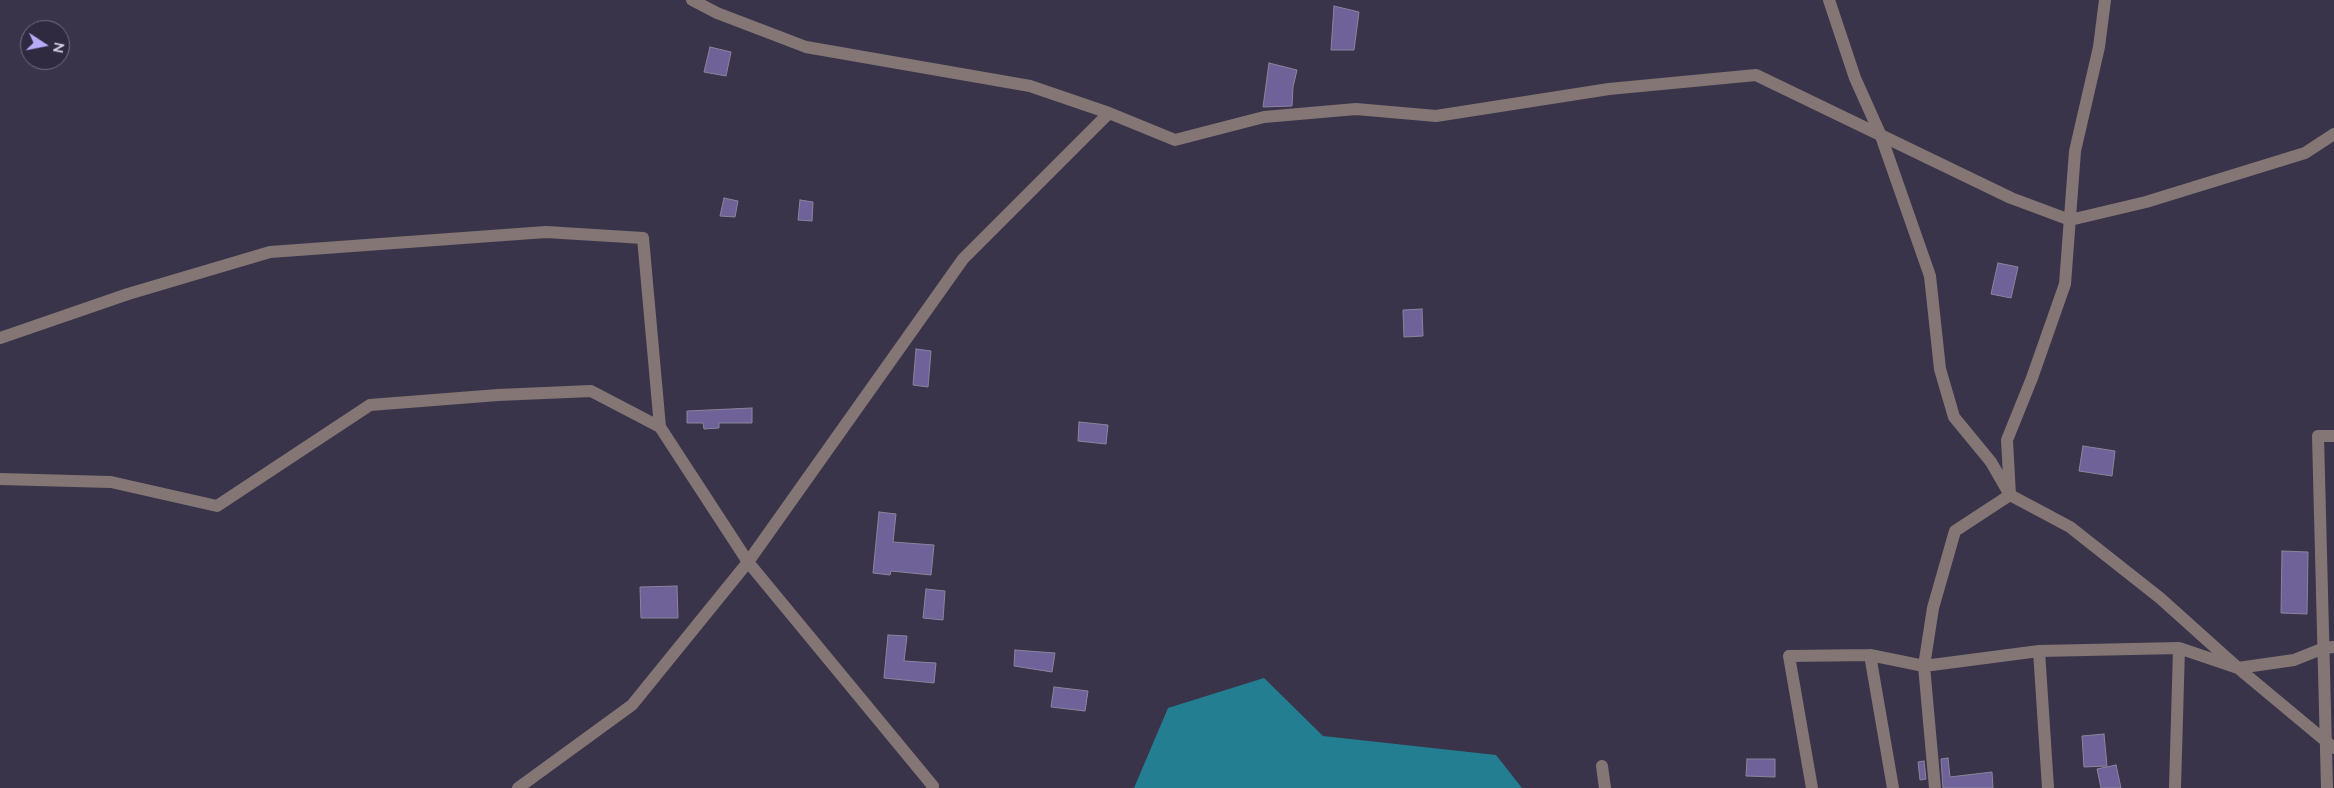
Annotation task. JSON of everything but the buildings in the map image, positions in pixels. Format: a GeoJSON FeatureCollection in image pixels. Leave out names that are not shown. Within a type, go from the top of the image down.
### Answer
{"type":"FeatureCollection","features":[{"type":"Feature","properties":{"kind":"street"},"geometry":{"type":"LineString","coordinates":[[692,0],[717,13],[806,47],[1030,86],[1109,113],[1175,140],[1264,117],[1356,109],[1436,116],[1609,89],[1756,75],[2011,198],[2070,220],[2146,202],[2305,153],[2334,134]]}},
{"type":"Feature","properties":{"kind":"street"},"geometry":{"type":"LineString","coordinates":[[1829,0],[1855,78],[1881,136],[1930,276],[1940,369],[1954,417],[1991,462],[2010,496],[2070,527],[2160,598],[2238,668],[2330,745]]}},
{"type":"Feature","properties":{"kind":"street"},"geometry":{"type":"LineString","coordinates":[[2010,496],[2007,440],[2032,378],[2065,284],[2075,152],[2100,47],[2105,0]]}},
{"type":"Feature","properties":{"kind":"street"},"geometry":{"type":"LineString","coordinates":[[518,788],[632,705],[748,562],[963,259],[1109,113]]}},
{"type":"Feature","properties":{"kind":"street"},"geometry":{"type":"LineString","coordinates":[[0,338],[128,294],[270,252],[546,232],[643,238],[660,427],[748,562],[933,786],[932,788]]}},
{"type":"Feature","properties":{"kind":"street"},"geometry":{"type":"LineString","coordinates":[[0,479],[110,482],[217,506],[370,405],[498,395],[591,391],[660,427]]}},
{"type":"Feature","properties":{"kind":"street"},"geometry":{"type":"LineString","coordinates":[[2327,788],[2330,745],[2329,648],[2318,436],[2334,436]]}},
{"type":"Feature","properties":{"kind":"street"},"geometry":{"type":"LineString","coordinates":[[1935,788],[1924,666],[1933,608],[1955,532],[2010,496]]}},
{"type":"Feature","properties":{"kind":"street"},"geometry":{"type":"LineString","coordinates":[[1812,788],[1789,656],[1870,655],[1924,666],[2039,651],[2180,648],[2238,668],[2294,660],[2329,648]]}},
{"type":"Feature","properties":{"kind":"street"},"geometry":{"type":"LineString","coordinates":[[2175,788],[2180,648]]}},
{"type":"Feature","properties":{"kind":"street"},"geometry":{"type":"LineString","coordinates":[[2039,651],[2048,788]]}},
{"type":"Feature","properties":{"kind":"street"},"geometry":{"type":"LineString","coordinates":[[1870,655],[1893,788]]}},
{"type":"Feature","properties":{"kind":"street"},"geometry":{"type":"LineString","coordinates":[[1602,766],[1605,788]]}},
{"type":"Feature","properties":{"kind":"water"},"geometry":{"type":"Polygon","coordinates":[[[1264,678],[1323,736],[1496,755],[1522,788],[1134,788],[1168,708],[1264,678]]]}}]}
